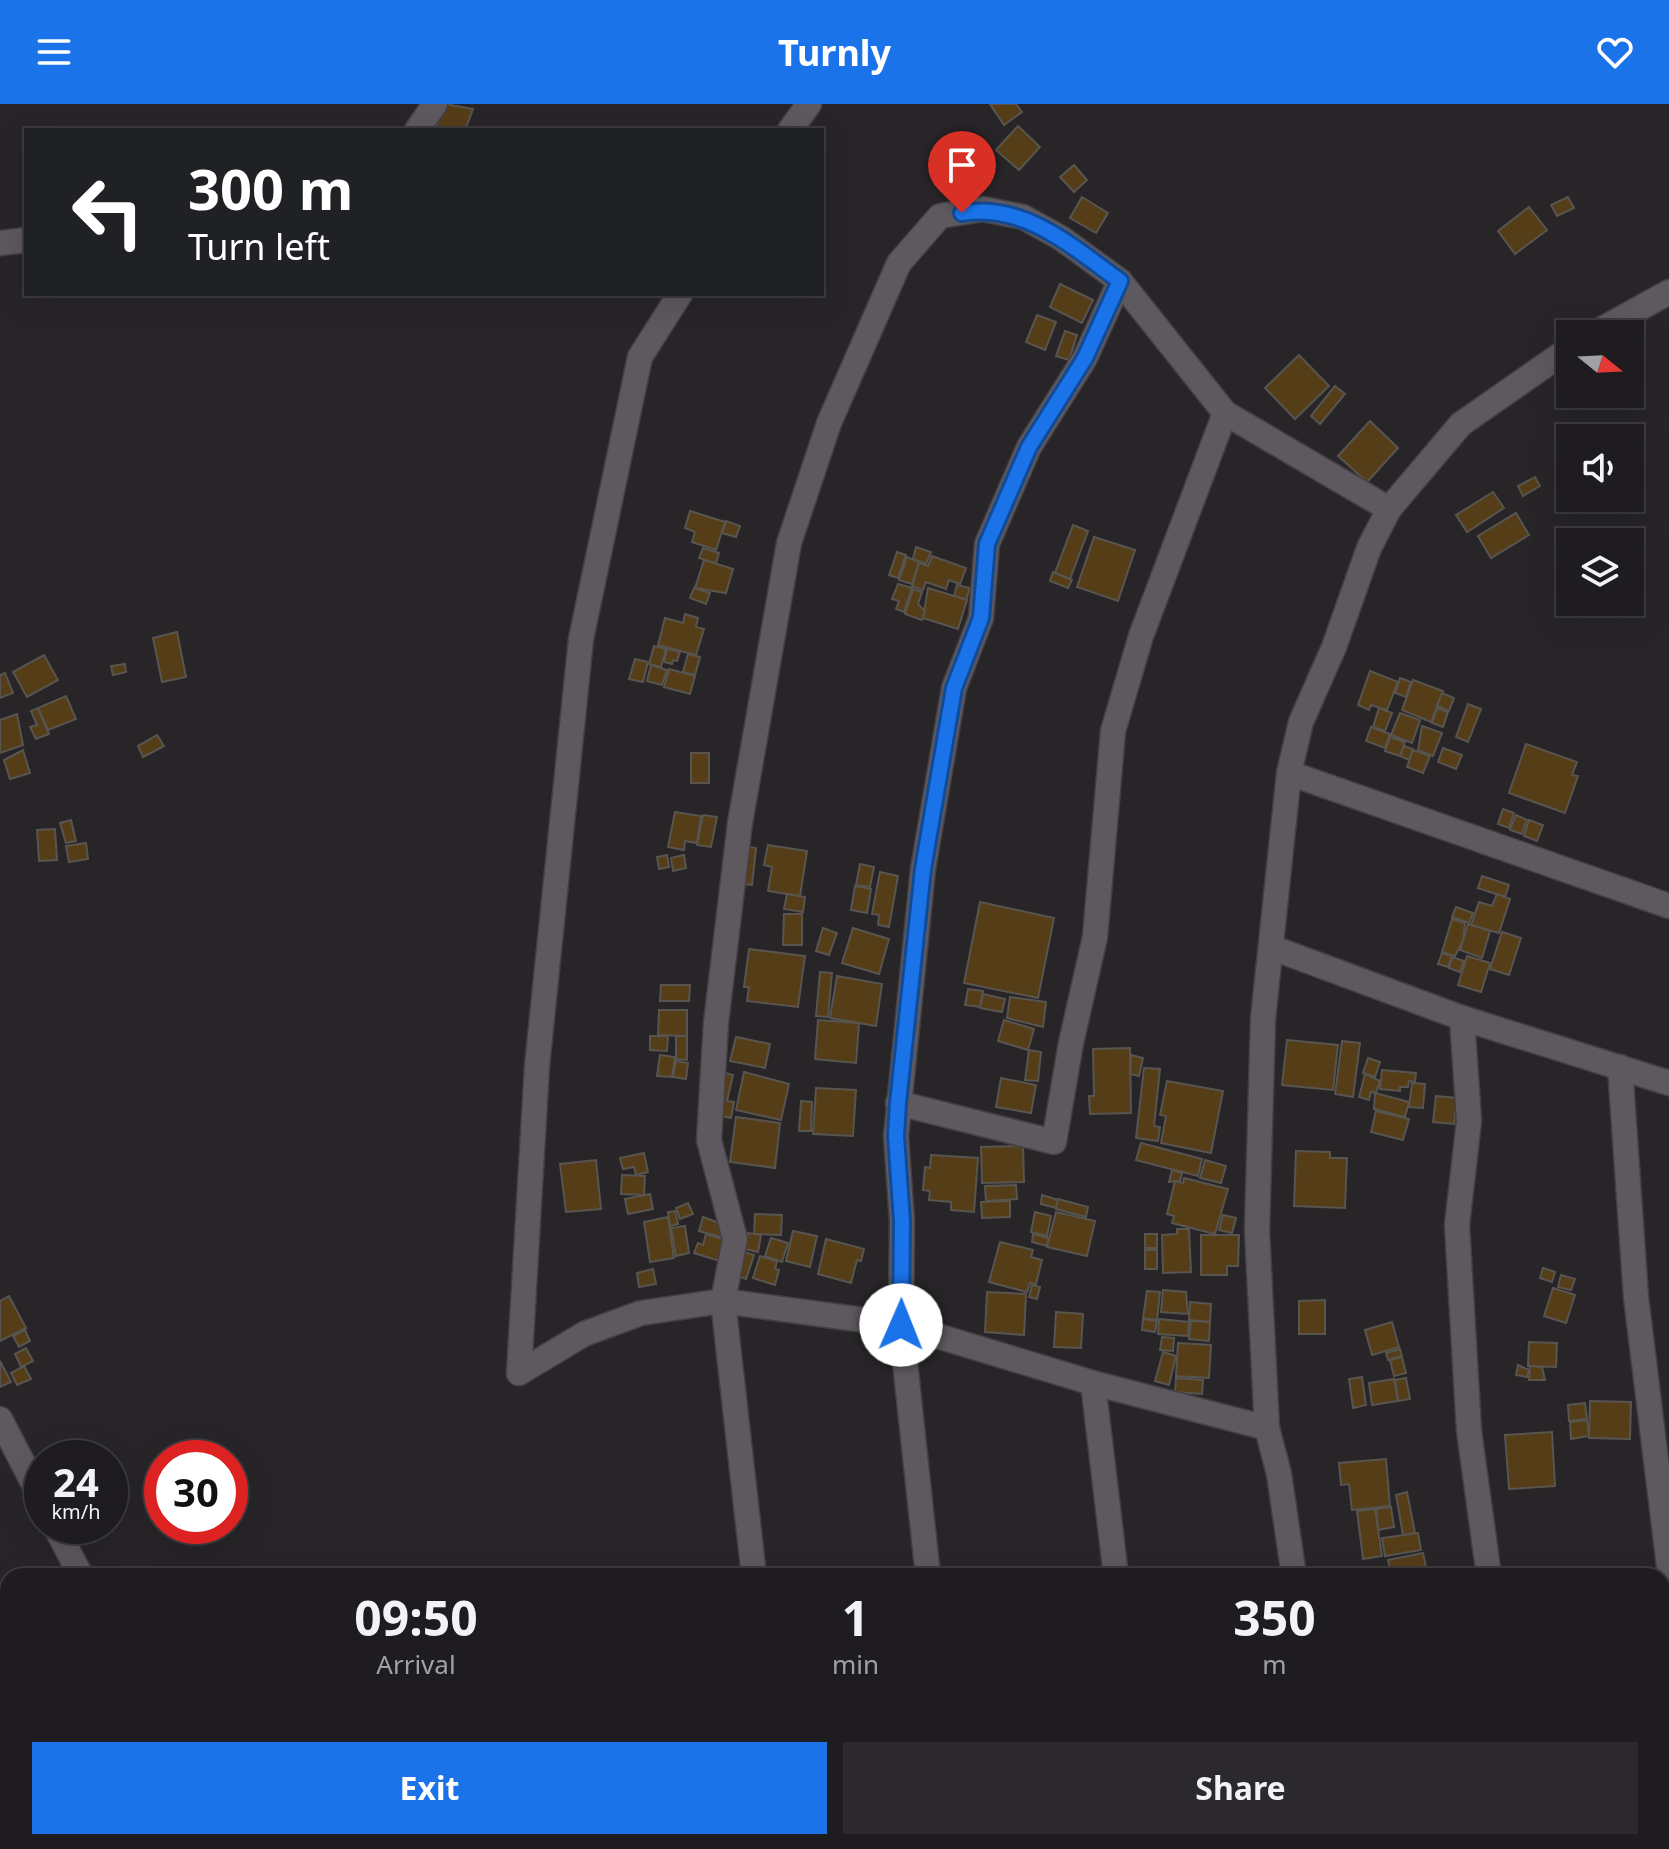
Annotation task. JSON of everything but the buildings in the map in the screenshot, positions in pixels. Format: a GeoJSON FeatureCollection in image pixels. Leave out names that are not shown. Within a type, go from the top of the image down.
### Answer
{"type":"FeatureCollection","features":[{"type":"Feature","properties":{"kind":"street"},"geometry":{"type":"LineString","coordinates":[[418,128],[435,104]]}},
{"type":"Feature","properties":{"kind":"street"},"geometry":{"type":"LineString","coordinates":[[791,128],[809,104]]}},
{"type":"Feature","properties":{"kind":"street"},"geometry":{"type":"LineString","coordinates":[[753,1568],[723,1301],[735,1239],[709,1140],[719,992],[740,823],[789,543],[829,423],[899,263],[940,216],[983,209],[1023,217],[1061,238],[1120,281],[1225,413],[1389,509]]}},
{"type":"Feature","properties":{"kind":"street"},"geometry":{"type":"LineString","coordinates":[[0,243],[24,240]]}},
{"type":"Feature","properties":{"kind":"street"},"geometry":{"type":"LineString","coordinates":[[927,1568],[901,1325],[902,1221],[896,1136],[923,869],[954,688],[981,618],[987,544],[1029,447],[1085,358],[1120,281]]}},
{"type":"Feature","properties":{"kind":"street"},"geometry":{"type":"LineString","coordinates":[[1618,320],[1669,292]]}},
{"type":"Feature","properties":{"kind":"street"},"geometry":{"type":"LineString","coordinates":[[679,296],[640,357],[581,639],[537,1066],[519,1373],[584,1334],[641,1313],[723,1301],[901,1325],[1093,1383],[1267,1428]]}},
{"type":"Feature","properties":{"kind":"street"},"geometry":{"type":"LineString","coordinates":[[1293,1568],[1279,1474],[1267,1428],[1257,1231],[1257,1125],[1263,1019],[1273,948],[1278,859],[1289,773],[1301,722],[1334,647],[1369,548],[1389,509],[1461,424],[1556,358]]}},
{"type":"Feature","properties":{"kind":"street"},"geometry":{"type":"LineString","coordinates":[[898,1103],[1054,1142],[1095,937],[1113,731],[1141,636],[1225,413]]}},
{"type":"Feature","properties":{"kind":"street"},"geometry":{"type":"LineString","coordinates":[[1289,773],[1669,906]]}},
{"type":"Feature","properties":{"kind":"street"},"geometry":{"type":"LineString","coordinates":[[1273,948],[1462,1018],[1669,1083]]}},
{"type":"Feature","properties":{"kind":"street"},"geometry":{"type":"LineString","coordinates":[[1462,1018],[1469,1121],[1457,1225],[1469,1431],[1488,1568]]}},
{"type":"Feature","properties":{"kind":"street"},"geometry":{"type":"LineString","coordinates":[[1620,1067],[1636,1297],[1669,1566]]}},
{"type":"Feature","properties":{"kind":"street"},"geometry":{"type":"LineString","coordinates":[[1093,1383],[1115,1568]]}},
{"type":"Feature","properties":{"kind":"street"},"geometry":{"type":"LineString","coordinates":[[0,1419],[24,1465]]}},
{"type":"Feature","properties":{"kind":"street"},"geometry":{"type":"LineString","coordinates":[[64,1544],[77,1568]]}},
{"type":"Feature","properties":{"kind":"route"},"geometry":{"type":"LineString","coordinates":[[901,1325],[902,1221],[896,1136],[898,1103],[923,869],[954,688],[981,618],[987,544],[1029,447],[1085,358],[1120,281],[1061,238],[1023,217],[983,209],[962,213]]}}]}
